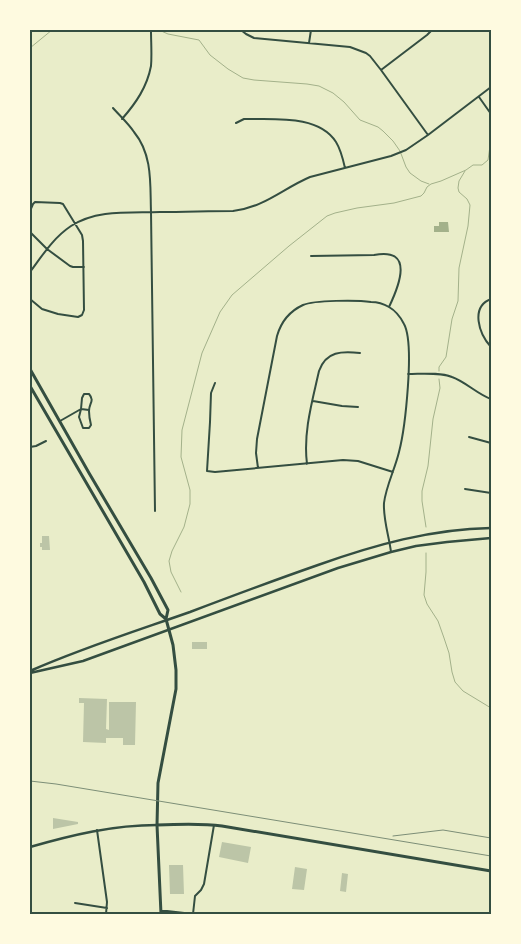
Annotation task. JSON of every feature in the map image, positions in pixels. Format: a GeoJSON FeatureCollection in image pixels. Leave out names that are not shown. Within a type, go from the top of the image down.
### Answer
{"type":"FeatureCollection","features":[{"type":"Feature","properties":{"kind":"main road"},"geometry":{"type":"LineString","coordinates":[[30,368],[168,610],[166,620],[174,645],[176,689],[158,783],[157,825],[161,913]]}},
{"type":"Feature","properties":{"kind":"main road"},"geometry":{"type":"LineString","coordinates":[[30,386],[135,567],[160,614],[166,620]]}},
{"type":"Feature","properties":{"kind":"main road"},"geometry":{"type":"LineString","coordinates":[[30,672],[66,655],[359,550],[450,531],[491,528]]}},
{"type":"Feature","properties":{"kind":"main road"},"geometry":{"type":"LineString","coordinates":[[30,672],[83,661],[338,568],[391,552],[428,544],[491,538]]}},
{"type":"Feature","properties":{"kind":"main road"},"geometry":{"type":"LineString","coordinates":[[30,847],[97,830],[130,826],[214,825],[491,871]]}},
{"type":"Feature","properties":{"kind":"street"},"geometry":{"type":"LineString","coordinates":[[122,119],[138,99],[148,78],[151,64],[151,30]]}},
{"type":"Feature","properties":{"kind":"street"},"geometry":{"type":"LineString","coordinates":[[241,30],[254,38],[355,48],[370,56],[428,135]]}},
{"type":"Feature","properties":{"kind":"street"},"geometry":{"type":"LineString","coordinates":[[309,43],[311,30]]}},
{"type":"Feature","properties":{"kind":"street"},"geometry":{"type":"LineString","coordinates":[[381,70],[432,30]]}},
{"type":"Feature","properties":{"kind":"street"},"geometry":{"type":"LineString","coordinates":[[30,272],[59,235],[89,217],[151,212],[233,211],[244,209],[265,202],[310,177],[399,153],[428,135],[491,87]]}},
{"type":"Feature","properties":{"kind":"street"},"geometry":{"type":"LineString","coordinates":[[479,97],[491,114]]}},
{"type":"Feature","properties":{"kind":"street"},"geometry":{"type":"LineString","coordinates":[[113,108],[138,138],[149,166],[155,511]]}},
{"type":"Feature","properties":{"kind":"street"},"geometry":{"type":"LineString","coordinates":[[236,123],[244,119],[254,119],[302,121],[317,126],[329,134],[336,143],[342,155],[345,168]]}},
{"type":"Feature","properties":{"kind":"street"},"geometry":{"type":"LineString","coordinates":[[30,211],[36,202],[60,203],[65,206],[83,240],[85,306],[83,313],[75,317],[51,313],[30,299]]}},
{"type":"Feature","properties":{"kind":"street"},"geometry":{"type":"LineString","coordinates":[[30,232],[47,249],[73,268],[84,267]]}},
{"type":"Feature","properties":{"kind":"street"},"geometry":{"type":"LineString","coordinates":[[311,256],[374,255],[382,253],[395,257],[400,264],[401,272],[389,307]]}},
{"type":"Feature","properties":{"kind":"street"},"geometry":{"type":"LineString","coordinates":[[491,299],[481,306],[478,316],[485,340],[491,347]]}},
{"type":"Feature","properties":{"kind":"street"},"geometry":{"type":"LineString","coordinates":[[258,468],[257,439],[277,336],[283,322],[296,309],[304,304],[315,302],[372,302],[389,307],[400,318],[408,334],[408,374],[403,435],[384,504],[391,552]]}},
{"type":"Feature","properties":{"kind":"street"},"geometry":{"type":"LineString","coordinates":[[307,464],[305,442],[319,371],[332,354],[360,352]]}},
{"type":"Feature","properties":{"kind":"street"},"geometry":{"type":"LineString","coordinates":[[408,374],[453,377],[491,399]]}},
{"type":"Feature","properties":{"kind":"street"},"geometry":{"type":"LineString","coordinates":[[215,383],[211,393],[207,471],[215,472],[350,460],[393,472]]}},
{"type":"Feature","properties":{"kind":"street"},"geometry":{"type":"LineString","coordinates":[[84,394],[89,394],[92,397],[89,410],[92,425],[89,428],[83,428],[80,422],[81,409],[84,394]]}},
{"type":"Feature","properties":{"kind":"street"},"geometry":{"type":"LineString","coordinates":[[313,401],[342,406],[358,406]]}},
{"type":"Feature","properties":{"kind":"street"},"geometry":{"type":"LineString","coordinates":[[60,421],[81,409],[89,410]]}},
{"type":"Feature","properties":{"kind":"street"},"geometry":{"type":"LineString","coordinates":[[469,437],[491,443]]}},
{"type":"Feature","properties":{"kind":"street"},"geometry":{"type":"LineString","coordinates":[[30,447],[46,441]]}},
{"type":"Feature","properties":{"kind":"street"},"geometry":{"type":"LineString","coordinates":[[465,489],[491,492]]}},
{"type":"Feature","properties":{"kind":"street"},"geometry":{"type":"LineString","coordinates":[[161,913],[167,911],[193,914],[195,896],[204,884],[214,825]]}},
{"type":"Feature","properties":{"kind":"street"},"geometry":{"type":"LineString","coordinates":[[97,830],[107,908],[106,914]]}},
{"type":"Feature","properties":{"kind":"street"},"geometry":{"type":"LineString","coordinates":[[76,903],[107,908]]}},
{"type":"Feature","properties":{"kind":"shaded area"},"geometry":{"type":"Polygon","coordinates":[[[439,222],[448,222],[449,232],[434,232],[434,226],[439,226],[439,222]]]}},
{"type":"Feature","properties":{"kind":"building"},"geometry":{"type":"Polygon","coordinates":[[[42,536],[49,536],[50,550],[42,550],[42,547],[40,547],[42,536]]]}},
{"type":"Feature","properties":{"kind":"building"},"geometry":{"type":"Polygon","coordinates":[[[192,642],[207,642],[207,649],[192,649],[192,642]]]}},
{"type":"Feature","properties":{"kind":"building"},"geometry":{"type":"Polygon","coordinates":[[[79,698],[107,699],[106,729],[109,730],[109,702],[136,702],[135,745],[123,745],[123,738],[106,738],[106,743],[83,742],[84,703],[79,703],[79,698]]]}},
{"type":"Feature","properties":{"kind":"building"},"geometry":{"type":"Polygon","coordinates":[[[53,818],[78,822],[78,824],[53,829],[53,818]]]}},
{"type":"Feature","properties":{"kind":"building"},"geometry":{"type":"Polygon","coordinates":[[[222,842],[251,847],[248,863],[219,857],[222,842]]]}},
{"type":"Feature","properties":{"kind":"building"},"geometry":{"type":"Polygon","coordinates":[[[169,865],[183,865],[184,894],[170,894],[169,865]]]}},
{"type":"Feature","properties":{"kind":"building"},"geometry":{"type":"Polygon","coordinates":[[[295,867],[307,869],[304,890],[292,889],[295,867]]]}},
{"type":"Feature","properties":{"kind":"building"},"geometry":{"type":"Polygon","coordinates":[[[342,873],[348,874],[346,892],[340,891],[342,873]]]}},
{"type":"Feature","properties":{"kind":"waterway"},"geometry":{"type":"LineString","coordinates":[[30,48],[52,30]]}},
{"type":"Feature","properties":{"kind":"waterway"},"geometry":{"type":"LineString","coordinates":[[159,30],[168,34],[199,40],[210,55],[243,78],[307,84],[319,86],[333,93],[360,120],[383,131],[400,151],[410,173],[429,184]]}},
{"type":"Feature","properties":{"kind":"waterway"},"geometry":{"type":"LineString","coordinates":[[181,592],[171,572],[169,561],[184,527],[190,504],[190,490],[181,457],[182,430],[202,353],[220,312],[232,295],[327,216],[357,208],[394,203],[421,196],[431,184],[466,170],[473,165],[482,165],[488,160],[491,139]]}},
{"type":"Feature","properties":{"kind":"waterway"},"geometry":{"type":"LineString","coordinates":[[439,371],[439,367],[446,357],[452,319],[458,301],[459,268],[468,226],[470,205],[458,188],[459,181],[465,171]]}},
{"type":"Feature","properties":{"kind":"waterway"},"geometry":{"type":"LineString","coordinates":[[426,527],[422,491],[428,466],[433,419],[440,388],[439,379]]}},
{"type":"Feature","properties":{"kind":"waterway"},"geometry":{"type":"LineString","coordinates":[[426,553],[424,595],[427,604],[438,621],[449,653],[455,682],[463,691],[491,708]]}},
{"type":"Feature","properties":{"kind":"railway"},"geometry":{"type":"LineString","coordinates":[[30,781],[491,856]]}},
{"type":"Feature","properties":{"kind":"railway"},"geometry":{"type":"LineString","coordinates":[[393,836],[443,830],[491,838]]}}]}
